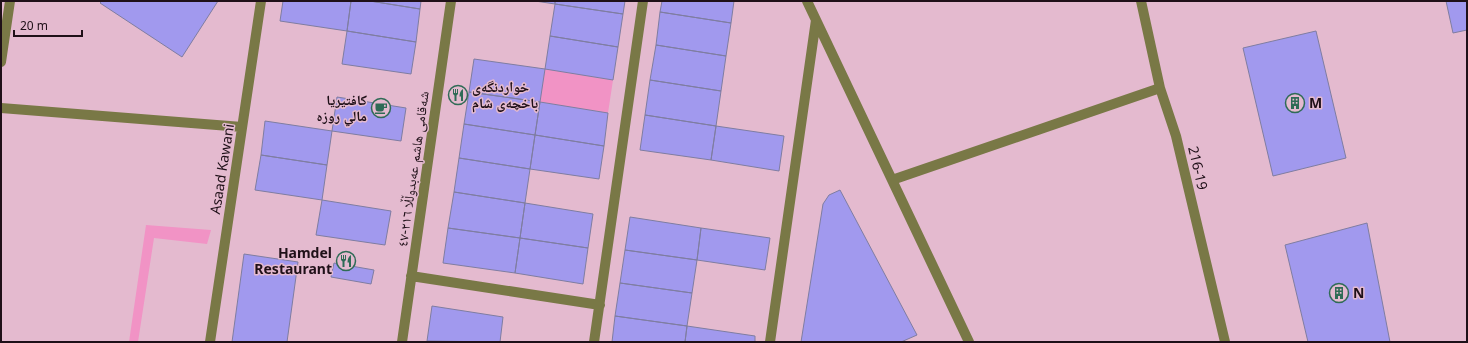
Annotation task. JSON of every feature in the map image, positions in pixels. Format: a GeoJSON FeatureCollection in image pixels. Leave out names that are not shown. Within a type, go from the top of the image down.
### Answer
{"type":"FeatureCollection","features":[{"type":"Feature","properties":{"kind":"street"},"geometry":{"type":"LineString","coordinates":[[1,62],[10,1]]}},
{"type":"Feature","properties":{"kind":"street","name":"Asaad Kawani"},"geometry":{"type":"LineString","coordinates":[[210,342],[261,1]]}},
{"type":"Feature","properties":{"kind":"street","name":"شەقامی هاشم عەبدوڵڵا ٢١٦-٤٧"},"geometry":{"type":"LineString","coordinates":[[402,342],[451,1]]}},
{"type":"Feature","properties":{"kind":"street"},"geometry":{"type":"LineString","coordinates":[[594,342],[643,1]]}},
{"type":"Feature","properties":{"kind":"street"},"geometry":{"type":"LineString","coordinates":[[807,1],[969,342]]}},
{"type":"Feature","properties":{"kind":"street","name":"216-19"},"geometry":{"type":"LineString","coordinates":[[1141,1],[1160,88],[1176,136],[1225,342]]}},
{"type":"Feature","properties":{"kind":"street"},"geometry":{"type":"LineString","coordinates":[[770,342],[816,20]]}},
{"type":"Feature","properties":{"kind":"street"},"geometry":{"type":"LineString","coordinates":[[892,180],[1160,88]]}},
{"type":"Feature","properties":{"kind":"street"},"geometry":{"type":"LineString","coordinates":[[1,108],[242,127]]}},
{"type":"Feature","properties":{"kind":"street"},"geometry":{"type":"LineString","coordinates":[[411,276],[600,305]]}},
{"type":"Feature","properties":{"kind":"shaded area"},"geometry":{"type":"Polygon","coordinates":[[[545,69],[613,80],[608,113],[540,102],[545,69]]]}},
{"type":"Feature","properties":{"kind":"shaded area"},"geometry":{"type":"Polygon","coordinates":[[[146,225],[211,230],[207,244],[154,238],[138,342],[129,342],[146,225]]]}},
{"type":"Feature","properties":{"kind":"building"},"geometry":{"type":"Polygon","coordinates":[[[102,1],[218,1],[182,57],[100,3],[102,1]]]}},
{"type":"Feature","properties":{"kind":"building"},"geometry":{"type":"Polygon","coordinates":[[[283,1],[351,1],[347,31],[280,21],[283,1]]]}},
{"type":"Feature","properties":{"kind":"building"},"geometry":{"type":"Polygon","coordinates":[[[351,1],[370,1],[420,9],[416,42],[347,31],[351,1]]]}},
{"type":"Feature","properties":{"kind":"building"},"geometry":{"type":"Polygon","coordinates":[[[370,1],[421,1],[420,9],[370,1]]]}},
{"type":"Feature","properties":{"kind":"building"},"geometry":{"type":"Polygon","coordinates":[[[535,1],[555,1],[555,4],[535,1]]]}},
{"type":"Feature","properties":{"kind":"building"},"geometry":{"type":"Polygon","coordinates":[[[555,1],[625,1],[623,14],[555,4],[555,1]]]}},
{"type":"Feature","properties":{"kind":"building"},"geometry":{"type":"Polygon","coordinates":[[[662,1],[734,1],[731,23],[660,12],[662,1]]]}},
{"type":"Feature","properties":{"kind":"building"},"geometry":{"type":"Polygon","coordinates":[[[1446,1],[1467,1],[1467,30],[1453,33],[1446,1]]]}},
{"type":"Feature","properties":{"kind":"building"},"geometry":{"type":"Polygon","coordinates":[[[555,4],[623,14],[618,47],[550,36],[555,4]]]}},
{"type":"Feature","properties":{"kind":"building"},"geometry":{"type":"Polygon","coordinates":[[[660,12],[731,23],[726,56],[656,45],[660,12]]]}},
{"type":"Feature","properties":{"kind":"building"},"geometry":{"type":"Polygon","coordinates":[[[347,31],[416,42],[411,74],[342,64],[347,31]]]}},
{"type":"Feature","properties":{"kind":"building","name":"M"},"geometry":{"type":"Polygon","coordinates":[[[1316,31],[1346,158],[1273,176],[1243,48],[1316,31]]]}},
{"type":"Feature","properties":{"kind":"building"},"geometry":{"type":"Polygon","coordinates":[[[550,36],[618,47],[613,80],[545,69],[550,36]]]}},
{"type":"Feature","properties":{"kind":"building"},"geometry":{"type":"Polygon","coordinates":[[[656,45],[726,56],[721,91],[650,80],[656,45]]]}},
{"type":"Feature","properties":{"kind":"building"},"geometry":{"type":"Polygon","coordinates":[[[474,59],[545,69],[540,102],[469,92],[474,59]]]}},
{"type":"Feature","properties":{"kind":"building"},"geometry":{"type":"Polygon","coordinates":[[[650,80],[721,91],[716,126],[645,115],[650,80]]]}},
{"type":"Feature","properties":{"kind":"building"},"geometry":{"type":"Polygon","coordinates":[[[469,92],[540,102],[535,135],[464,124],[469,92]]]}},
{"type":"Feature","properties":{"kind":"building"},"geometry":{"type":"Polygon","coordinates":[[[337,97],[406,108],[401,141],[332,131],[337,97]]]}},
{"type":"Feature","properties":{"kind":"building"},"geometry":{"type":"Polygon","coordinates":[[[540,102],[608,113],[604,146],[535,135],[540,102]]]}},
{"type":"Feature","properties":{"kind":"building"},"geometry":{"type":"Polygon","coordinates":[[[645,115],[716,126],[711,160],[640,150],[645,115]]]}},
{"type":"Feature","properties":{"kind":"building"},"geometry":{"type":"Polygon","coordinates":[[[265,121],[332,131],[327,165],[261,155],[265,121]]]}},
{"type":"Feature","properties":{"kind":"building"},"geometry":{"type":"Polygon","coordinates":[[[464,124],[535,135],[530,169],[459,158],[464,124]]]}},
{"type":"Feature","properties":{"kind":"building"},"geometry":{"type":"Polygon","coordinates":[[[716,126],[784,136],[779,171],[711,160],[716,126]]]}},
{"type":"Feature","properties":{"kind":"building"},"geometry":{"type":"Polygon","coordinates":[[[535,135],[604,146],[599,179],[530,169],[535,135]]]}},
{"type":"Feature","properties":{"kind":"building"},"geometry":{"type":"Polygon","coordinates":[[[261,155],[327,165],[322,200],[255,190],[261,155]]]}},
{"type":"Feature","properties":{"kind":"building"},"geometry":{"type":"Polygon","coordinates":[[[459,158],[530,169],[525,203],[454,192],[459,158]]]}},
{"type":"Feature","properties":{"kind":"building"},"geometry":{"type":"Polygon","coordinates":[[[840,190],[917,335],[901,342],[801,342],[823,204],[829,195],[840,190]]]}},
{"type":"Feature","properties":{"kind":"building"},"geometry":{"type":"Polygon","coordinates":[[[454,192],[525,203],[520,238],[448,228],[454,192]]]}},
{"type":"Feature","properties":{"kind":"building"},"geometry":{"type":"Polygon","coordinates":[[[322,200],[391,211],[385,245],[316,235],[322,200]]]}},
{"type":"Feature","properties":{"kind":"building"},"geometry":{"type":"Polygon","coordinates":[[[525,203],[593,214],[588,248],[520,238],[525,203]]]}},
{"type":"Feature","properties":{"kind":"building"},"geometry":{"type":"Polygon","coordinates":[[[630,217],[701,228],[697,260],[625,250],[630,217]]]}},
{"type":"Feature","properties":{"kind":"building","name":"N"},"geometry":{"type":"Polygon","coordinates":[[[1367,223],[1390,342],[1308,342],[1285,245],[1367,223]]]}},
{"type":"Feature","properties":{"kind":"building"},"geometry":{"type":"Polygon","coordinates":[[[448,228],[520,238],[515,273],[443,263],[448,228]]]}},
{"type":"Feature","properties":{"kind":"building"},"geometry":{"type":"Polygon","coordinates":[[[701,228],[770,238],[765,270],[697,260],[701,228]]]}},
{"type":"Feature","properties":{"kind":"building"},"geometry":{"type":"Polygon","coordinates":[[[520,238],[588,248],[583,284],[515,273],[520,238]]]}},
{"type":"Feature","properties":{"kind":"building"},"geometry":{"type":"Polygon","coordinates":[[[625,250],[697,260],[692,293],[620,283],[625,250]]]}},
{"type":"Feature","properties":{"kind":"building"},"geometry":{"type":"Polygon","coordinates":[[[244,254],[298,262],[287,342],[232,342],[244,254]]]}},
{"type":"Feature","properties":{"kind":"building"},"geometry":{"type":"Polygon","coordinates":[[[334,263],[374,270],[371,284],[331,277],[334,263]]]}},
{"type":"Feature","properties":{"kind":"building"},"geometry":{"type":"Polygon","coordinates":[[[620,283],[692,293],[687,326],[615,316],[620,283]]]}},
{"type":"Feature","properties":{"kind":"building"},"geometry":{"type":"Polygon","coordinates":[[[432,306],[503,317],[500,342],[427,341],[432,306]]]}},
{"type":"Feature","properties":{"kind":"building"},"geometry":{"type":"Polygon","coordinates":[[[615,316],[687,326],[685,342],[612,342],[615,316]]]}},
{"type":"Feature","properties":{"kind":"building"},"geometry":{"type":"Polygon","coordinates":[[[687,326],[755,336],[755,342],[685,342],[687,326]]]}},
{"type":"Feature","properties":{"kind":"place","name":"خواردنگەی باخچەی شام"},"geometry":{"type":"Point","coordinates":[458,95]}},
{"type":"Feature","properties":{"kind":"place","name":"M"},"geometry":{"type":"Point","coordinates":[1295,103]}},
{"type":"Feature","properties":{"kind":"place","name":"كافتيريا مالي روزه"},"geometry":{"type":"Point","coordinates":[381,108]}},
{"type":"Feature","properties":{"kind":"place","name":"Hamdel Restaurant"},"geometry":{"type":"Point","coordinates":[346,261]}},
{"type":"Feature","properties":{"kind":"place","name":"N"},"geometry":{"type":"Point","coordinates":[1339,293]}}]}
